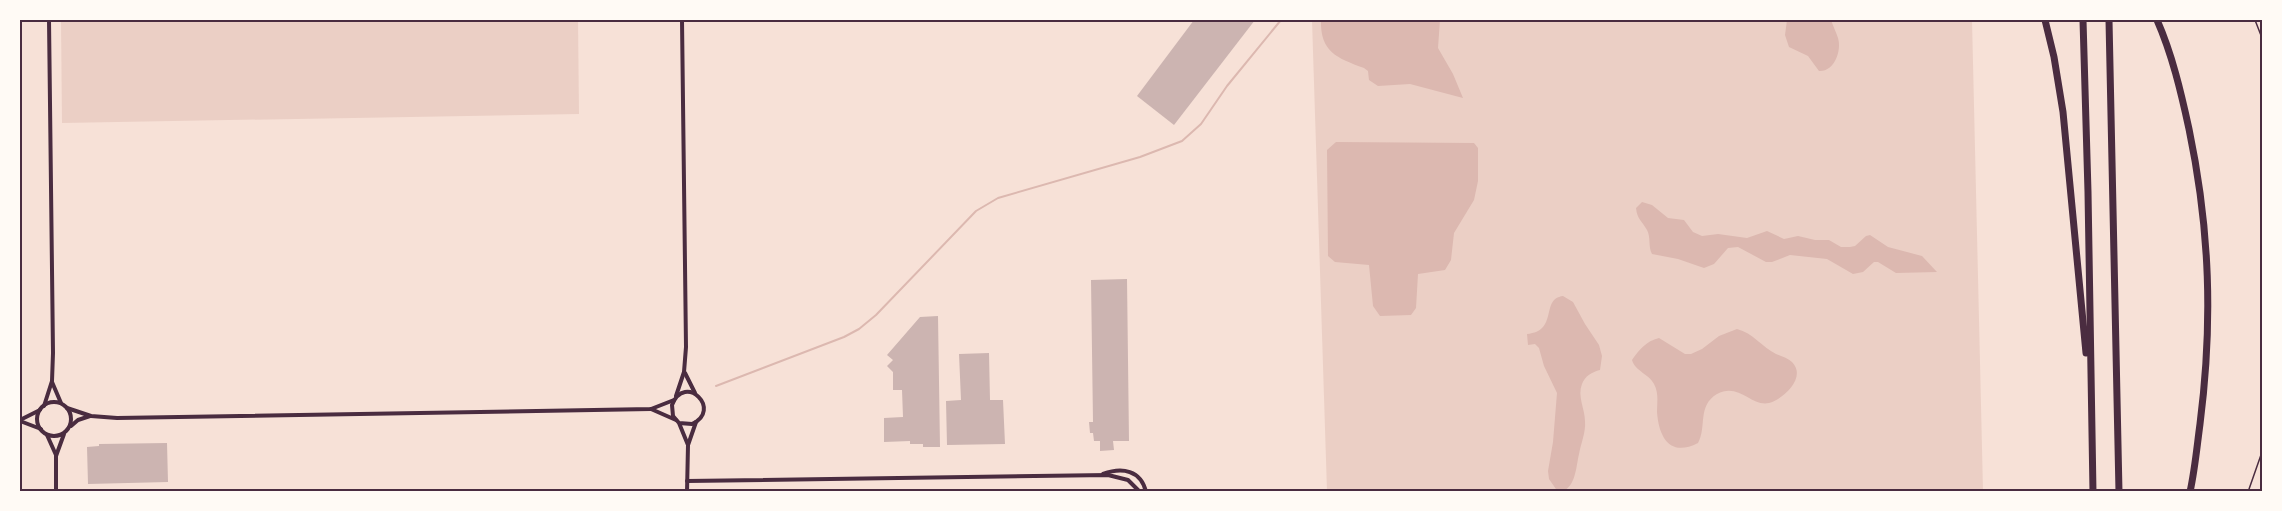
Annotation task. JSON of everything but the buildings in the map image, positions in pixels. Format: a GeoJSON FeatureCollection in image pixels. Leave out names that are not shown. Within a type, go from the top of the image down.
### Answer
{"type":"FeatureCollection","features":[{"type":"Feature","properties":{"kind":"highway"},"geometry":{"type":"LineString","coordinates":[[2045,20],[2063,112],[2091,400]]}},
{"type":"Feature","properties":{"kind":"highway"},"geometry":{"type":"LineString","coordinates":[[2083,20],[2093,492]]}},
{"type":"Feature","properties":{"kind":"highway"},"geometry":{"type":"LineString","coordinates":[[2109,20],[2119,492]]}},
{"type":"Feature","properties":{"kind":"highway"},"geometry":{"type":"LineString","coordinates":[[2157,20],[2182,98],[2194,156],[2201,192],[2208,282],[2207,366],[2190,492]]}},
{"type":"Feature","properties":{"kind":"street"},"geometry":{"type":"LineString","coordinates":[[41,429],[38,420],[52,381],[49,20]]}},
{"type":"Feature","properties":{"kind":"street"},"geometry":{"type":"LineString","coordinates":[[682,20],[686,347],[684,372],[671,411],[688,445]]}},
{"type":"Feature","properties":{"kind":"street"},"geometry":{"type":"LineString","coordinates":[[20,421],[52,402],[91,416],[117,418],[651,410],[688,425],[700,419],[704,408],[703,402],[695,394],[684,372]]}},
{"type":"Feature","properties":{"kind":"street"},"geometry":{"type":"LineString","coordinates":[[52,381],[61,404]]}},
{"type":"Feature","properties":{"kind":"street"},"geometry":{"type":"LineString","coordinates":[[651,410],[686,392],[695,394]]}},
{"type":"Feature","properties":{"kind":"street"},"geometry":{"type":"LineString","coordinates":[[67,408],[71,417],[69,428]]}},
{"type":"Feature","properties":{"kind":"street"},"geometry":{"type":"LineString","coordinates":[[46,434],[55,436],[64,432],[78,420],[91,416]]}},
{"type":"Feature","properties":{"kind":"street"},"geometry":{"type":"LineString","coordinates":[[20,421],[41,429],[46,434],[56,456]]}},
{"type":"Feature","properties":{"kind":"street"},"geometry":{"type":"LineString","coordinates":[[687,492],[688,445],[696,422]]}},
{"type":"Feature","properties":{"kind":"street"},"geometry":{"type":"LineString","coordinates":[[56,492],[56,456],[64,432]]}},
{"type":"Feature","properties":{"kind":"street"},"geometry":{"type":"LineString","coordinates":[[1100,475],[1118,471],[1135,473],[1140,478],[1146,492]]}},
{"type":"Feature","properties":{"kind":"street"},"geometry":{"type":"LineString","coordinates":[[687,481],[1100,475],[1128,480],[1140,492]]}},
{"type":"Feature","properties":{"kind":"path"},"geometry":{"type":"LineString","coordinates":[[2255,20],[2262,38]]}},
{"type":"Feature","properties":{"kind":"path"},"geometry":{"type":"LineString","coordinates":[[2248,492],[2262,452]]}},
{"type":"Feature","properties":{"kind":"shaded area"},"geometry":{"type":"Polygon","coordinates":[[[61,20],[578,20],[579,114],[62,123],[61,20]]]}},
{"type":"Feature","properties":{"kind":"shaded area"},"geometry":{"type":"Polygon","coordinates":[[[1312,20],[1972,20],[1983,491],[1327,491],[1312,20]]]}},
{"type":"Feature","properties":{"kind":"shaded area"},"geometry":{"type":"Polygon","coordinates":[[[1321,20],[1440,20],[1438,48],[1463,98],[1410,84],[1378,86],[1369,80],[1368,71],[1338,57],[1327,47],[1321,31],[1321,20]]]}},
{"type":"Feature","properties":{"kind":"shaded area"},"geometry":{"type":"Polygon","coordinates":[[[1787,20],[1831,20],[1838,38],[1839,49],[1836,60],[1829,68],[1819,71],[1808,56],[1789,47],[1785,35],[1787,20]]]}},
{"type":"Feature","properties":{"kind":"shaded area"},"geometry":{"type":"Polygon","coordinates":[[[1336,142],[1474,143],[1478,148],[1478,181],[1474,200],[1454,233],[1451,260],[1445,270],[1418,274],[1416,308],[1411,315],[1380,316],[1373,306],[1369,265],[1335,262],[1328,256],[1327,150],[1336,142]]]}},
{"type":"Feature","properties":{"kind":"shaded area"},"geometry":{"type":"Polygon","coordinates":[[[1642,202],[1652,205],[1668,218],[1684,220],[1693,232],[1702,236],[1718,234],[1747,238],[1767,231],[1784,239],[1798,236],[1829,240],[1841,247],[1850,247],[1870,235],[1888,247],[1922,256],[1937,272],[1896,273],[1874,262],[1863,272],[1853,274],[1827,259],[1790,255],[1766,262],[1738,247],[1728,248],[1714,264],[1704,268],[1678,259],[1652,254],[1648,233],[1636,208],[1642,202]]]}},
{"type":"Feature","properties":{"kind":"shaded area"},"geometry":{"type":"Polygon","coordinates":[[[1563,296],[1573,302],[1599,345],[1602,356],[1600,370],[1592,373],[1583,381],[1581,389],[1585,425],[1574,477],[1572,483],[1564,491],[1558,492],[1549,479],[1548,471],[1557,393],[1544,366],[1539,348],[1535,344],[1528,345],[1527,334],[1537,332],[1543,327],[1552,303],[1556,298],[1563,296]]]}},
{"type":"Feature","properties":{"kind":"shaded area"},"geometry":{"type":"Polygon","coordinates":[[[1737,329],[1792,362],[1797,374],[1792,387],[1781,397],[1769,403],[1756,402],[1732,391],[1717,394],[1707,404],[1698,443],[1680,448],[1668,443],[1658,422],[1656,387],[1632,360],[1640,349],[1654,339],[1659,338],[1685,354],[1691,354],[1719,336],[1737,329]]]}},
{"type":"Feature","properties":{"kind":"waterway"},"geometry":{"type":"LineString","coordinates":[[716,386],[844,337],[859,329],[876,315],[976,211],[998,198],[1140,157],[1182,141],[1201,124],[1227,86],[1281,20]]}}]}
